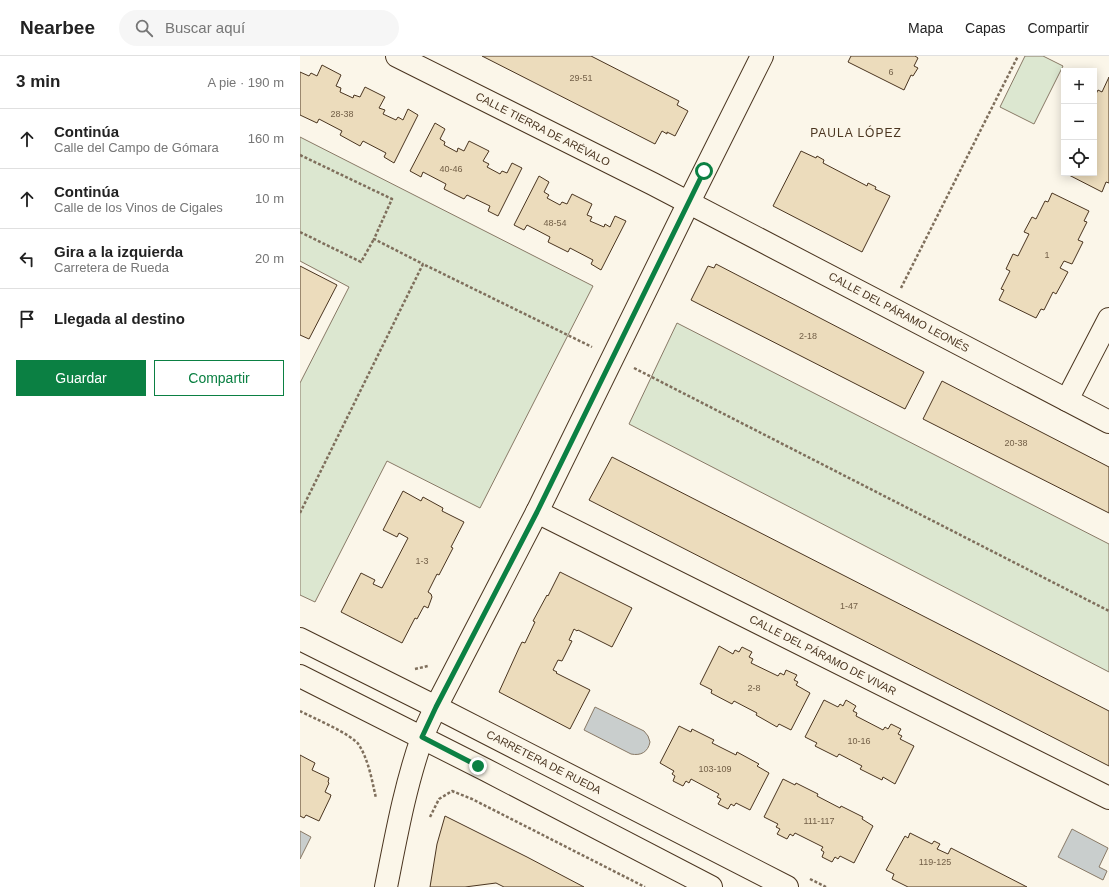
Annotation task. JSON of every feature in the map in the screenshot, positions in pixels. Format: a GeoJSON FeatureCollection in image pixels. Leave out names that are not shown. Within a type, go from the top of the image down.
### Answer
{"type":"FeatureCollection","features":[{"type":"Feature","properties":{"kind":"street","name":"CALLE TIERRA DE ARÉVALO"},"geometry":{"type":"LineString","coordinates":[[397,56],[688,202]]}},
{"type":"Feature","properties":{"kind":"street"},"geometry":{"type":"LineString","coordinates":[[386,887],[402,807],[422,737],[537,512],[688,202],[762,56]]}},
{"type":"Feature","properties":{"kind":"street","name":"CALLE DEL PÁRAMO LEONÉS"},"geometry":{"type":"LineString","coordinates":[[688,202],[1109,422]]}},
{"type":"Feature","properties":{"kind":"street"},"geometry":{"type":"LineString","coordinates":[[1067,400],[1109,319]]}},
{"type":"Feature","properties":{"kind":"street","name":"CALLE DEL PÁRAMO DE VIVAR"},"geometry":{"type":"LineString","coordinates":[[537,512],[1109,798]]}},
{"type":"Feature","properties":{"kind":"street","name":"CARRETERA DE RUEDA"},"geometry":{"type":"LineString","coordinates":[[300,639],[787,887]]}},
{"type":"Feature","properties":{"kind":"street"},"geometry":{"type":"LineString","coordinates":[[300,676],[422,737],[711,887]]}},
{"type":"Feature","properties":{"kind":"path"},"geometry":{"type":"LineString","coordinates":[[891,307],[1018,56]]}},
{"type":"Feature","properties":{"kind":"path"},"geometry":{"type":"LineString","coordinates":[[300,155],[392,199],[374,239],[361,262],[300,232]]}},
{"type":"Feature","properties":{"kind":"path"},"geometry":{"type":"LineString","coordinates":[[374,239],[612,358],[1109,611]]}},
{"type":"Feature","properties":{"kind":"path"},"geometry":{"type":"LineString","coordinates":[[300,513],[423,264]]}},
{"type":"Feature","properties":{"kind":"path"},"geometry":{"type":"LineString","coordinates":[[300,711],[348,736],[359,744],[370,770],[376,798]]}},
{"type":"Feature","properties":{"kind":"path"},"geometry":{"type":"LineString","coordinates":[[430,817],[439,799],[452,791],[472,799],[645,887]]}},
{"type":"Feature","properties":{"kind":"green space"},"geometry":{"type":"Polygon","coordinates":[[[1025,56],[1043,56],[1063,66],[1034,124],[1000,107],[1025,56]]]}},
{"type":"Feature","properties":{"kind":"green space"},"geometry":{"type":"Polygon","coordinates":[[[300,137],[593,286],[480,508],[387,461],[315,602],[300,595],[300,383],[349,287],[300,261],[300,137]]]}},
{"type":"Feature","properties":{"kind":"green space"},"geometry":{"type":"Polygon","coordinates":[[[677,323],[1109,544],[1109,672],[629,424],[677,323]]]}},
{"type":"Feature","properties":{"kind":"shaded area"},"geometry":{"type":"Polygon","coordinates":[[[595,707],[644,731],[650,742],[646,751],[641,754],[631,754],[584,730],[595,707]]]}},
{"type":"Feature","properties":{"kind":"shaded area"},"geometry":{"type":"Polygon","coordinates":[[[1072,829],[1108,848],[1099,867],[1107,871],[1103,880],[1058,857],[1072,829]]]}},
{"type":"Feature","properties":{"kind":"shaded area"},"geometry":{"type":"Polygon","coordinates":[[[300,831],[311,837],[300,859],[300,831]]]}},
{"type":"Feature","properties":{"kind":"building"},"geometry":{"type":"Polygon","coordinates":[[[482,56],[591,56],[679,101],[677,105],[688,111],[675,136],[662,131],[655,144],[482,56]]]}},
{"type":"Feature","properties":{"kind":"building"},"geometry":{"type":"Polygon","coordinates":[[[851,56],[915,56],[918,58],[914,66],[918,68],[913,76],[911,75],[904,90],[848,62],[851,56]]]}},
{"type":"Feature","properties":{"kind":"building"},"geometry":{"type":"Polygon","coordinates":[[[322,65],[341,75],[336,86],[341,88],[340,92],[353,98],[354,95],[360,97],[365,87],[385,97],[379,108],[385,110],[383,114],[396,120],[398,117],[403,120],[408,109],[418,115],[394,163],[384,157],[386,153],[363,141],[360,146],[340,135],[342,131],[319,119],[317,123],[300,115],[300,72],[309,76],[311,73],[317,76],[322,65]]]}},
{"type":"Feature","properties":{"kind":"building"},"geometry":{"type":"Polygon","coordinates":[[[1109,77],[1109,183],[1106,182],[1102,192],[1071,176],[1097,176],[1097,92],[1098,90],[1102,92],[1109,77]]]}},
{"type":"Feature","properties":{"kind":"building"},"geometry":{"type":"Polygon","coordinates":[[[435,123],[445,129],[440,139],[445,142],[444,145],[457,152],[458,148],[464,151],[469,141],[489,151],[483,161],[489,164],[487,167],[500,174],[502,171],[507,173],[512,163],[522,168],[498,216],[488,211],[490,206],[467,195],[464,199],[444,189],[446,184],[423,172],[421,177],[410,171],[435,123]]]}},
{"type":"Feature","properties":{"kind":"building"},"geometry":{"type":"Polygon","coordinates":[[[801,151],[816,158],[817,156],[824,160],[823,163],[867,186],[868,183],[876,187],[875,189],[890,196],[862,252],[773,206],[801,151]]]}},
{"type":"Feature","properties":{"kind":"building"},"geometry":{"type":"Polygon","coordinates":[[[539,176],[549,182],[544,192],[549,195],[547,198],[560,205],[562,202],[567,204],[572,194],[592,204],[587,215],[592,217],[590,221],[604,227],[605,224],[610,227],[615,216],[626,221],[601,270],[591,264],[593,260],[570,248],[568,252],[548,242],[550,237],[527,225],[524,230],[514,225],[539,176]]]}},
{"type":"Feature","properties":{"kind":"building"},"geometry":{"type":"Polygon","coordinates":[[[1052,193],[1089,211],[1084,221],[1087,222],[1078,240],[1083,242],[1072,264],[1064,261],[1060,268],[1068,272],[1056,294],[1053,292],[1044,310],[1041,309],[1036,318],[999,300],[1004,290],[1001,289],[1010,271],[1006,269],[1013,254],[1018,256],[1029,234],[1024,232],[1032,217],[1036,219],[1045,201],[1048,202],[1052,193]]]}},
{"type":"Feature","properties":{"kind":"building"},"geometry":{"type":"Polygon","coordinates":[[[716,264],[924,372],[905,409],[691,300],[708,266],[714,268],[716,264]]]}},
{"type":"Feature","properties":{"kind":"building"},"geometry":{"type":"Polygon","coordinates":[[[300,266],[337,285],[309,339],[300,335],[300,266]]]}},
{"type":"Feature","properties":{"kind":"building"},"geometry":{"type":"Polygon","coordinates":[[[942,381],[1109,467],[1109,513],[923,419],[942,381]]]}},
{"type":"Feature","properties":{"kind":"building"},"geometry":{"type":"Polygon","coordinates":[[[612,457],[1109,711],[1109,766],[589,500],[612,457]]]}},
{"type":"Feature","properties":{"kind":"building"},"geometry":{"type":"Polygon","coordinates":[[[403,491],[421,501],[423,497],[443,508],[442,511],[464,522],[451,547],[453,548],[428,592],[432,597],[428,608],[424,606],[417,619],[415,618],[402,643],[341,612],[361,573],[375,580],[373,584],[382,588],[408,538],[399,533],[397,537],[383,530],[403,491]]]}},
{"type":"Feature","properties":{"kind":"building"},"geometry":{"type":"Polygon","coordinates":[[[560,572],[632,608],[612,647],[574,629],[569,640],[572,641],[562,661],[558,660],[553,670],[557,672],[556,673],[590,690],[570,729],[499,692],[522,642],[525,643],[535,622],[533,621],[560,572]]]}},
{"type":"Feature","properties":{"kind":"building"},"geometry":{"type":"Polygon","coordinates":[[[719,646],[733,654],[735,650],[739,652],[742,647],[752,652],[749,657],[753,659],[751,663],[778,676],[780,673],[784,675],[786,670],[797,675],[794,680],[798,682],[796,685],[810,693],[791,730],[779,724],[777,727],[756,715],[757,713],[734,701],[732,704],[711,693],[712,690],[700,684],[719,646]]]}},
{"type":"Feature","properties":{"kind":"building"},"geometry":{"type":"Polygon","coordinates":[[[824,700],[838,707],[840,704],[843,706],[846,700],[856,706],[853,711],[857,713],[856,716],[883,730],[885,727],[888,729],[891,724],[901,729],[898,734],[902,736],[900,739],[914,746],[895,784],[883,777],[882,780],[860,769],[862,766],[839,754],[837,757],[815,746],[817,743],[805,737],[824,700]]]}},
{"type":"Feature","properties":{"kind":"building"},"geometry":{"type":"Polygon","coordinates":[[[679,726],[691,732],[692,729],[714,740],[712,743],[736,755],[737,752],[759,764],[757,766],[769,773],[750,810],[736,803],[734,806],[731,804],[728,809],[718,804],[721,799],[717,797],[719,794],[691,779],[689,783],[686,781],[683,786],[673,781],[675,776],[672,774],[674,771],[660,763],[679,726]]]}},
{"type":"Feature","properties":{"kind":"building"},"geometry":{"type":"Polygon","coordinates":[[[300,755],[315,763],[312,770],[329,778],[329,783],[325,792],[331,795],[319,821],[306,815],[304,818],[300,816],[300,755]]]}},
{"type":"Feature","properties":{"kind":"building"},"geometry":{"type":"Polygon","coordinates":[[[783,779],[795,785],[796,783],[818,794],[817,796],[840,808],[841,806],[863,817],[862,819],[873,826],[854,863],[840,856],[838,859],[835,857],[832,862],[822,857],[824,852],[821,850],[823,847],[795,833],[793,836],[790,834],[787,839],[777,834],[780,829],[776,827],[778,824],[764,817],[783,779]]]}},
{"type":"Feature","properties":{"kind":"building"},"geometry":{"type":"Polygon","coordinates":[[[445,816],[584,887],[504,887],[496,883],[465,887],[430,887],[437,844],[445,816]]]}},
{"type":"Feature","properties":{"kind":"building"},"geometry":{"type":"Polygon","coordinates":[[[910,833],[932,844],[934,841],[940,844],[937,849],[948,854],[951,848],[1027,887],[908,887],[892,879],[894,874],[886,870],[905,836],[908,838],[910,833]]]}},
{"type":"Feature","properties":{"kind":"district","name":"PAULA LÓPEZ"},"geometry":{"type":"Point","coordinates":[856,133]}},
{"type":"Feature","properties":{"kind":"route"},"geometry":{"type":"LineString","coordinates":[[478,766],[422,737],[537,512],[704,171]]}}]}
